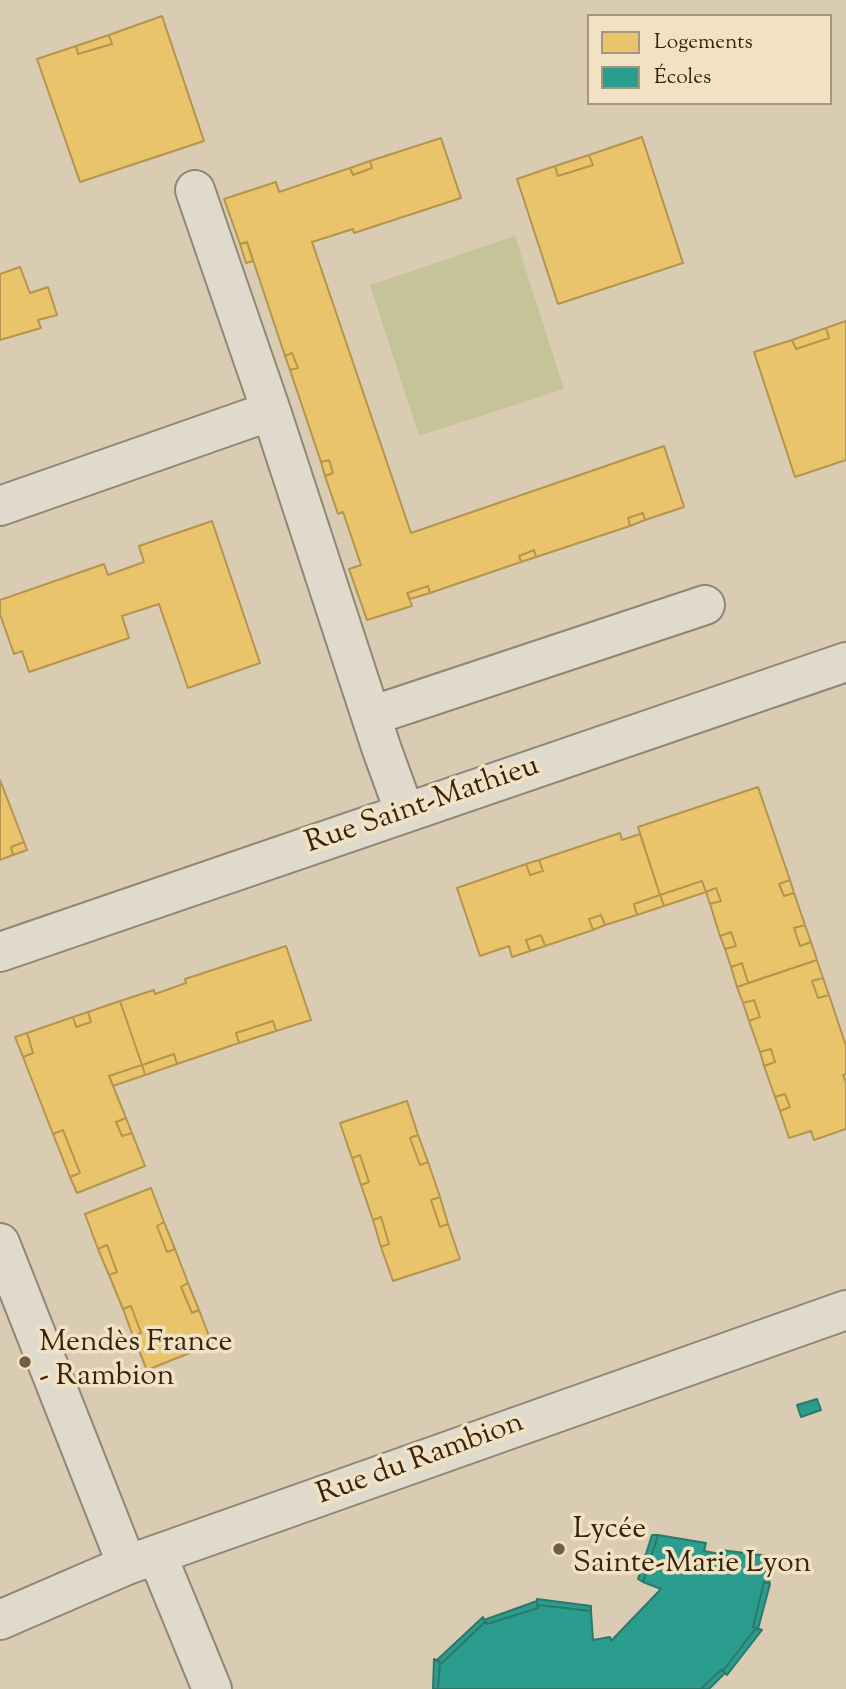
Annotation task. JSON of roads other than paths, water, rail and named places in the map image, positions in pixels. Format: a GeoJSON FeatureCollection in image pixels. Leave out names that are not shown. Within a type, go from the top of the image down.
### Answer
{"type":"FeatureCollection","features":[{"type":"Feature","properties":{"kind":"street"},"geometry":{"type":"LineString","coordinates":[[195,190],[405,813]]}},
{"type":"Feature","properties":{"kind":"street"},"geometry":{"type":"LineString","coordinates":[[0,506],[271,411]]}},
{"type":"Feature","properties":{"kind":"street"},"geometry":{"type":"LineString","coordinates":[[371,716],[705,605]]}},
{"type":"Feature","properties":{"kind":"street","name":"Rue Saint-Mathieu"},"geometry":{"type":"LineString","coordinates":[[0,952],[846,662]]}},
{"type":"Feature","properties":{"kind":"street"},"geometry":{"type":"LineString","coordinates":[[0,1243],[142,1560],[212,1689]]}},
{"type":"Feature","properties":{"kind":"street","name":"Rue du Rambion"},"geometry":{"type":"LineString","coordinates":[[0,1620],[142,1560],[846,1310]]}},
{"type":"Feature","properties":{"kind":"place","name":"Mendès France - Rambion"},"geometry":{"type":"Point","coordinates":[25,1362]}},
{"type":"Feature","properties":{"kind":"place","name":"Lycée Sainte-Marie Lyon"},"geometry":{"type":"Point","coordinates":[559,1549]}}]}
